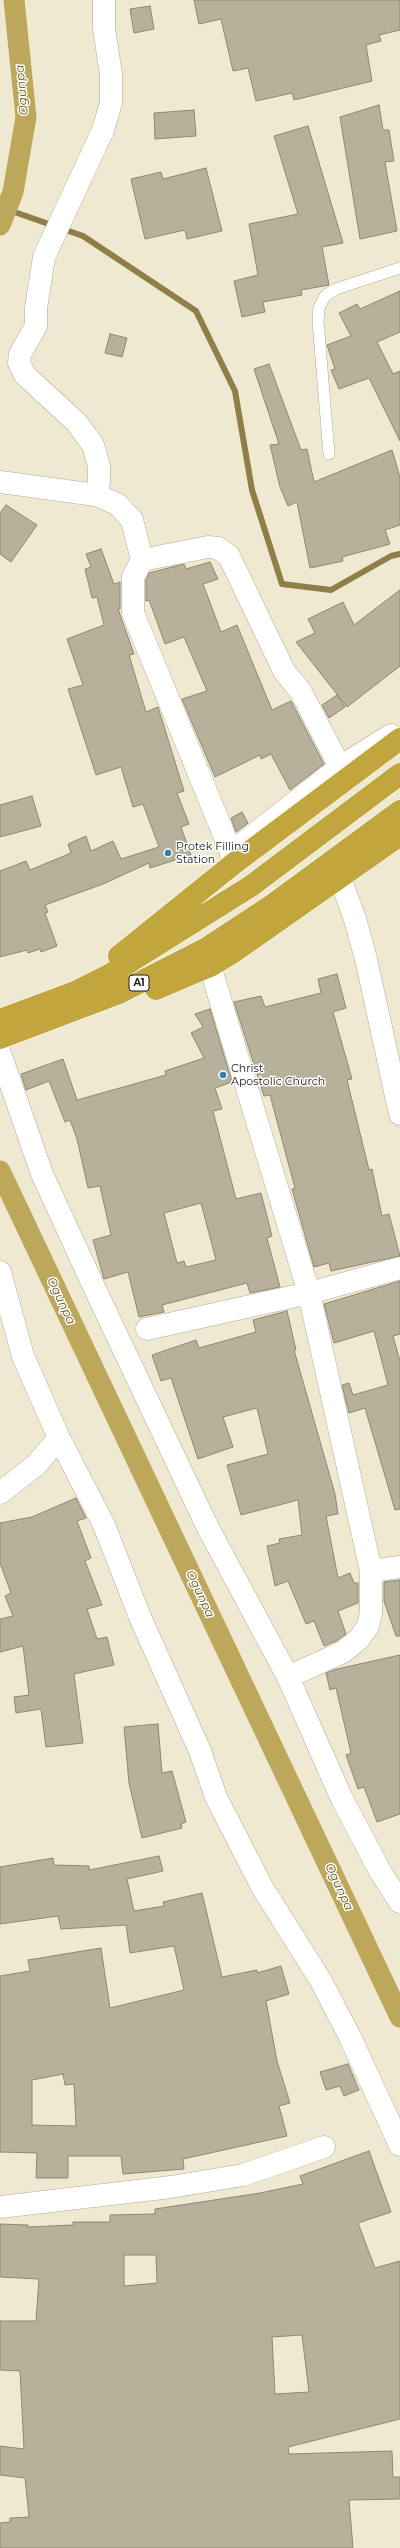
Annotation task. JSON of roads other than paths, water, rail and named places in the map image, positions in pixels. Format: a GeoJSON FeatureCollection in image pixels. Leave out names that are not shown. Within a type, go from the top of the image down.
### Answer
{"type":"FeatureCollection","features":[{"type":"Feature","properties":{"kind":"highway"},"geometry":{"type":"LineString","coordinates":[[79,1001],[231,859],[400,739]]}},
{"type":"Feature","properties":{"kind":"highway","name":"A1"},"geometry":{"type":"LineString","coordinates":[[0,1038],[79,1001],[109,975],[251,886],[400,774]]}},
{"type":"Feature","properties":{"kind":"highway","name":"A1"},"geometry":{"type":"LineString","coordinates":[[0,1020],[119,993],[207,948],[268,908],[400,811]]}},
{"type":"Feature","properties":{"kind":"highway"},"geometry":{"type":"LineString","coordinates":[[79,1001],[138,996],[210,966],[276,924],[400,834]]}},
{"type":"Feature","properties":{"kind":"street"},"geometry":{"type":"LineString","coordinates":[[96,495],[99,482],[99,466],[93,446],[76,422],[25,375],[19,363],[20,354],[36,326],[36,308],[44,257],[103,130],[111,103],[111,74],[104,29],[104,0]]}},
{"type":"Feature","properties":{"kind":"street"},"geometry":{"type":"LineString","coordinates":[[0,482],[96,495],[117,504],[132,520],[142,560],[133,578],[133,613],[231,859],[340,767],[400,730]]}},
{"type":"Feature","properties":{"kind":"street"},"geometry":{"type":"LineString","coordinates":[[142,560],[208,547],[218,548],[230,556],[284,671],[301,692],[340,767]]}},
{"type":"Feature","properties":{"kind":"street"},"geometry":{"type":"LineString","coordinates":[[340,878],[355,919],[366,959],[400,1114]]}},
{"type":"Feature","properties":{"kind":"street"},"geometry":{"type":"LineString","coordinates":[[210,966],[309,1293],[371,1571],[370,1613],[368,1626],[360,1640],[343,1652],[288,1677]]}},
{"type":"Feature","properties":{"kind":"street"},"geometry":{"type":"LineString","coordinates":[[0,1054],[42,1174],[208,1528],[288,1677],[342,1799],[381,1873],[400,1902]]}},
{"type":"Feature","properties":{"kind":"street"},"geometry":{"type":"LineString","coordinates":[[147,1329],[309,1293],[400,1268]]}},
{"type":"Feature","properties":{"kind":"street"},"geometry":{"type":"LineString","coordinates":[[0,1272],[23,1356],[59,1438],[104,1525],[140,1617],[200,1751],[216,1797],[235,1837],[262,1887],[321,1982],[349,2035],[400,2146]]}},
{"type":"Feature","properties":{"kind":"street"},"geometry":{"type":"LineString","coordinates":[[0,1493],[36,1464],[59,1438]]}},
{"type":"Feature","properties":{"kind":"street"},"geometry":{"type":"LineString","coordinates":[[371,1571],[400,1567]]}},
{"type":"Feature","properties":{"kind":"street"},"geometry":{"type":"LineString","coordinates":[[0,2207],[172,2187],[243,2175],[324,2147]]}},
{"type":"Feature","properties":{"kind":"lane"},"geometry":{"type":"LineString","coordinates":[[329,454],[318,321],[319,308],[325,296],[336,289],[400,268]]}},
{"type":"Feature","properties":{"kind":"waterway","name":"Ogunpa"},"geometry":{"type":"LineString","coordinates":[[0,225],[13,192],[26,117],[14,0]]}},
{"type":"Feature","properties":{"kind":"waterway"},"geometry":{"type":"LineString","coordinates":[[6,209],[83,236],[196,311],[235,391],[252,490],[282,584],[331,590],[391,556],[400,554]]}},
{"type":"Feature","properties":{"kind":"waterway","name":"Ogunpa"},"geometry":{"type":"LineString","coordinates":[[0,1171],[400,2017]]}},
{"type":"Feature","properties":{"kind":"place","name":"Protek Filling Station"},"geometry":{"type":"Point","coordinates":[168,853]}},
{"type":"Feature","properties":{"kind":"place","name":"Christ Apostolic Church"},"geometry":{"type":"Point","coordinates":[223,1075]}}]}
